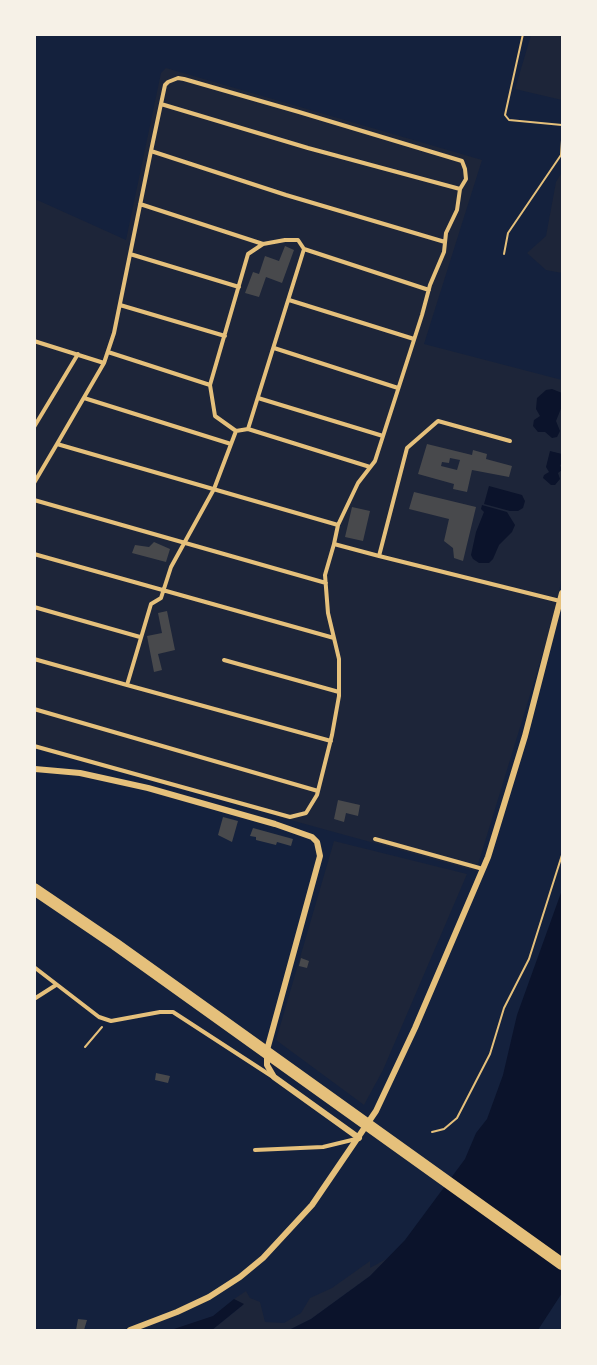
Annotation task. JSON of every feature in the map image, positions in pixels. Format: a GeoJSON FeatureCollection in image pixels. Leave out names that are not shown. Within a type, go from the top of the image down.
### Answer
{"type":"FeatureCollection","features":[{"type":"Feature","properties":{"kind":"highway"},"geometry":{"type":"LineString","coordinates":[[34,889],[115,944],[562,1263]]}},
{"type":"Feature","properties":{"kind":"street"},"geometry":{"type":"LineString","coordinates":[[130,1330],[209,1297],[240,1277],[263,1258],[312,1205],[359,1138],[392,1081],[483,869],[501,819],[522,747],[562,593]]}},
{"type":"Feature","properties":{"kind":"street"},"geometry":{"type":"LineString","coordinates":[[35,769],[80,773],[148,788],[275,824],[312,837],[317,842],[320,856],[267,1050],[267,1065],[274,1077],[359,1138]]}},
{"type":"Feature","properties":{"kind":"lane"},"geometry":{"type":"LineString","coordinates":[[34,483],[104,363],[108,352],[120,305],[165,85],[168,82],[178,78],[462,161],[466,179],[460,189],[457,210],[446,233],[444,252],[429,290],[375,461],[358,483],[338,525],[325,575],[328,613],[339,659],[339,692],[331,741],[318,791],[306,813],[290,817],[34,747]]}},
{"type":"Feature","properties":{"kind":"lane"},"geometry":{"type":"LineString","coordinates":[[161,104],[308,148],[460,189]]}},
{"type":"Feature","properties":{"kind":"lane"},"geometry":{"type":"LineString","coordinates":[[151,151],[445,243]]}},
{"type":"Feature","properties":{"kind":"lane"},"geometry":{"type":"LineString","coordinates":[[140,204],[263,244],[298,240],[304,249],[429,290]]}},
{"type":"Feature","properties":{"kind":"lane"},"geometry":{"type":"LineString","coordinates":[[263,244],[248,254],[210,385],[215,416],[236,431],[248,429],[370,467]]}},
{"type":"Feature","properties":{"kind":"lane"},"geometry":{"type":"LineString","coordinates":[[248,429],[304,249]]}},
{"type":"Feature","properties":{"kind":"lane"},"geometry":{"type":"LineString","coordinates":[[130,254],[239,287]]}},
{"type":"Feature","properties":{"kind":"lane"},"geometry":{"type":"LineString","coordinates":[[289,300],[414,339]]}},
{"type":"Feature","properties":{"kind":"lane"},"geometry":{"type":"LineString","coordinates":[[120,305],[225,336]]}},
{"type":"Feature","properties":{"kind":"lane"},"geometry":{"type":"LineString","coordinates":[[34,341],[104,363]]}},
{"type":"Feature","properties":{"kind":"lane"},"geometry":{"type":"LineString","coordinates":[[274,348],[399,388]]}},
{"type":"Feature","properties":{"kind":"lane"},"geometry":{"type":"LineString","coordinates":[[108,352],[210,385]]}},
{"type":"Feature","properties":{"kind":"lane"},"geometry":{"type":"LineString","coordinates":[[34,427],[78,354]]}},
{"type":"Feature","properties":{"kind":"lane"},"geometry":{"type":"LineString","coordinates":[[84,398],[231,444]]}},
{"type":"Feature","properties":{"kind":"lane"},"geometry":{"type":"LineString","coordinates":[[258,398],[383,436]]}},
{"type":"Feature","properties":{"kind":"lane"},"geometry":{"type":"LineString","coordinates":[[379,556],[407,448],[438,421],[510,441]]}},
{"type":"Feature","properties":{"kind":"lane"},"geometry":{"type":"LineString","coordinates":[[127,685],[151,603],[161,598],[171,567],[214,489],[236,431]]}},
{"type":"Feature","properties":{"kind":"lane"},"geometry":{"type":"LineString","coordinates":[[57,444],[338,525]]}},
{"type":"Feature","properties":{"kind":"lane"},"geometry":{"type":"LineString","coordinates":[[34,501],[326,583]]}},
{"type":"Feature","properties":{"kind":"lane"},"geometry":{"type":"LineString","coordinates":[[334,544],[561,601]]}},
{"type":"Feature","properties":{"kind":"lane"},"geometry":{"type":"LineString","coordinates":[[34,554],[334,638]]}},
{"type":"Feature","properties":{"kind":"lane"},"geometry":{"type":"LineString","coordinates":[[34,607],[141,638]]}},
{"type":"Feature","properties":{"kind":"lane"},"geometry":{"type":"LineString","coordinates":[[34,659],[331,741]]}},
{"type":"Feature","properties":{"kind":"lane"},"geometry":{"type":"LineString","coordinates":[[224,660],[339,692]]}},
{"type":"Feature","properties":{"kind":"lane"},"geometry":{"type":"LineString","coordinates":[[34,709],[318,791]]}},
{"type":"Feature","properties":{"kind":"lane"},"geometry":{"type":"LineString","coordinates":[[375,839],[483,869]]}},
{"type":"Feature","properties":{"kind":"lane"},"geometry":{"type":"LineString","coordinates":[[34,967],[99,1017],[111,1021],[160,1012],[174,1012],[274,1077]]}},
{"type":"Feature","properties":{"kind":"lane"},"geometry":{"type":"LineString","coordinates":[[34,999],[56,985]]}},
{"type":"Feature","properties":{"kind":"lane"},"geometry":{"type":"LineString","coordinates":[[255,1150],[323,1148],[359,1138]]}},
{"type":"Feature","properties":{"kind":"path"},"geometry":{"type":"LineString","coordinates":[[524,34],[505,116],[509,120],[562,125]]}},
{"type":"Feature","properties":{"kind":"path"},"geometry":{"type":"LineString","coordinates":[[504,254],[508,233],[561,155],[562,140]]}},
{"type":"Feature","properties":{"kind":"path"},"geometry":{"type":"LineString","coordinates":[[432,1132],[444,1129],[457,1118],[490,1054],[504,1008],[529,959],[562,855]]}},
{"type":"Feature","properties":{"kind":"path"},"geometry":{"type":"LineString","coordinates":[[86,1047],[106,1019]]}},
{"type":"Feature","properties":{"kind":"shaded area"},"geometry":{"type":"Polygon","coordinates":[[[531,35],[562,35],[562,100],[515,89],[531,35]]]}},
{"type":"Feature","properties":{"kind":"shaded area"},"geometry":{"type":"Polygon","coordinates":[[[166,68],[482,160],[424,344],[562,380],[562,575],[556,610],[476,871],[35,748],[35,199],[126,240],[161,73],[166,68]]]}},
{"type":"Feature","properties":{"kind":"shaded area"},"geometry":{"type":"Polygon","coordinates":[[[562,172],[562,273],[546,270],[527,253],[546,236],[556,182],[562,172]]]}},
{"type":"Feature","properties":{"kind":"shaded area"},"geometry":{"type":"Polygon","coordinates":[[[552,389],[562,393],[562,406],[556,421],[560,431],[557,437],[552,438],[545,432],[538,432],[533,426],[534,420],[540,416],[536,409],[537,398],[546,390],[552,389]]]}},
{"type":"Feature","properties":{"kind":"shaded area"},"geometry":{"type":"Polygon","coordinates":[[[550,451],[562,454],[560,465],[562,470],[558,473],[560,479],[555,485],[551,485],[543,478],[549,472],[546,467],[550,451]]]}},
{"type":"Feature","properties":{"kind":"shaded area"},"geometry":{"type":"Polygon","coordinates":[[[489,486],[522,495],[525,501],[523,508],[510,511],[484,504],[489,486]]]}},
{"type":"Feature","properties":{"kind":"shaded area"},"geometry":{"type":"Polygon","coordinates":[[[482,505],[507,512],[515,525],[512,532],[499,545],[489,563],[479,563],[471,555],[476,532],[484,512],[481,509],[482,505]]]}},
{"type":"Feature","properties":{"kind":"shaded area"},"geometry":{"type":"Polygon","coordinates":[[[334,841],[467,874],[383,1070],[364,1105],[276,1040],[334,841]]]}},
{"type":"Feature","properties":{"kind":"shaded area"},"geometry":{"type":"Polygon","coordinates":[[[562,890],[562,1293],[538,1330],[289,1330],[311,1319],[370,1276],[405,1240],[465,1159],[476,1133],[487,1119],[503,1075],[517,1015],[562,890]]]}},
{"type":"Feature","properties":{"kind":"shaded area"},"geometry":{"type":"Polygon","coordinates":[[[388,1258],[370,1276],[311,1319],[289,1330],[212,1330],[243,1305],[234,1299],[246,1291],[250,1298],[260,1302],[265,1322],[284,1323],[301,1313],[310,1298],[332,1288],[370,1261],[370,1268],[388,1258]]]}},
{"type":"Feature","properties":{"kind":"shaded area"},"geometry":{"type":"Polygon","coordinates":[[[234,1299],[244,1304],[212,1330],[171,1330],[213,1316],[234,1299]]]}},
{"type":"Feature","properties":{"kind":"building"},"geometry":{"type":"Polygon","coordinates":[[[285,246],[294,250],[282,283],[266,277],[259,297],[245,293],[253,272],[259,274],[265,256],[279,261],[285,246]]]}},
{"type":"Feature","properties":{"kind":"building"},"geometry":{"type":"Polygon","coordinates":[[[427,444],[472,455],[473,450],[487,454],[486,459],[512,466],[509,477],[472,470],[467,492],[453,489],[454,484],[418,474],[427,444]],[[450,458],[449,463],[442,462],[441,466],[457,470],[460,460],[450,458]]]}},
{"type":"Feature","properties":{"kind":"building"},"geometry":{"type":"Polygon","coordinates":[[[414,492],[476,507],[463,561],[454,558],[453,548],[444,541],[449,519],[409,509],[414,492]]]}},
{"type":"Feature","properties":{"kind":"building"},"geometry":{"type":"Polygon","coordinates":[[[352,507],[370,511],[363,541],[345,537],[352,507]]]}},
{"type":"Feature","properties":{"kind":"building"},"geometry":{"type":"Polygon","coordinates":[[[154,542],[170,549],[166,562],[132,553],[135,545],[149,547],[154,542]]]}},
{"type":"Feature","properties":{"kind":"building"},"geometry":{"type":"Polygon","coordinates":[[[167,611],[175,650],[158,654],[162,670],[154,672],[147,636],[162,633],[158,613],[167,611]]]}},
{"type":"Feature","properties":{"kind":"building"},"geometry":{"type":"Polygon","coordinates":[[[338,800],[360,805],[358,816],[346,813],[344,822],[334,819],[338,800]]]}},
{"type":"Feature","properties":{"kind":"building"},"geometry":{"type":"Polygon","coordinates":[[[223,817],[238,821],[232,842],[218,835],[223,817]]]}},
{"type":"Feature","properties":{"kind":"building"},"geometry":{"type":"Polygon","coordinates":[[[253,828],[293,839],[291,846],[256,840],[256,837],[250,836],[253,828]]]}},
{"type":"Feature","properties":{"kind":"building"},"geometry":{"type":"Polygon","coordinates":[[[301,958],[309,961],[307,968],[299,966],[301,958]]]}},
{"type":"Feature","properties":{"kind":"building"},"geometry":{"type":"Polygon","coordinates":[[[156,1073],[170,1076],[168,1083],[155,1080],[156,1073]]]}},
{"type":"Feature","properties":{"kind":"building"},"geometry":{"type":"Polygon","coordinates":[[[78,1319],[87,1320],[84,1330],[76,1330],[78,1319]]]}}]}
